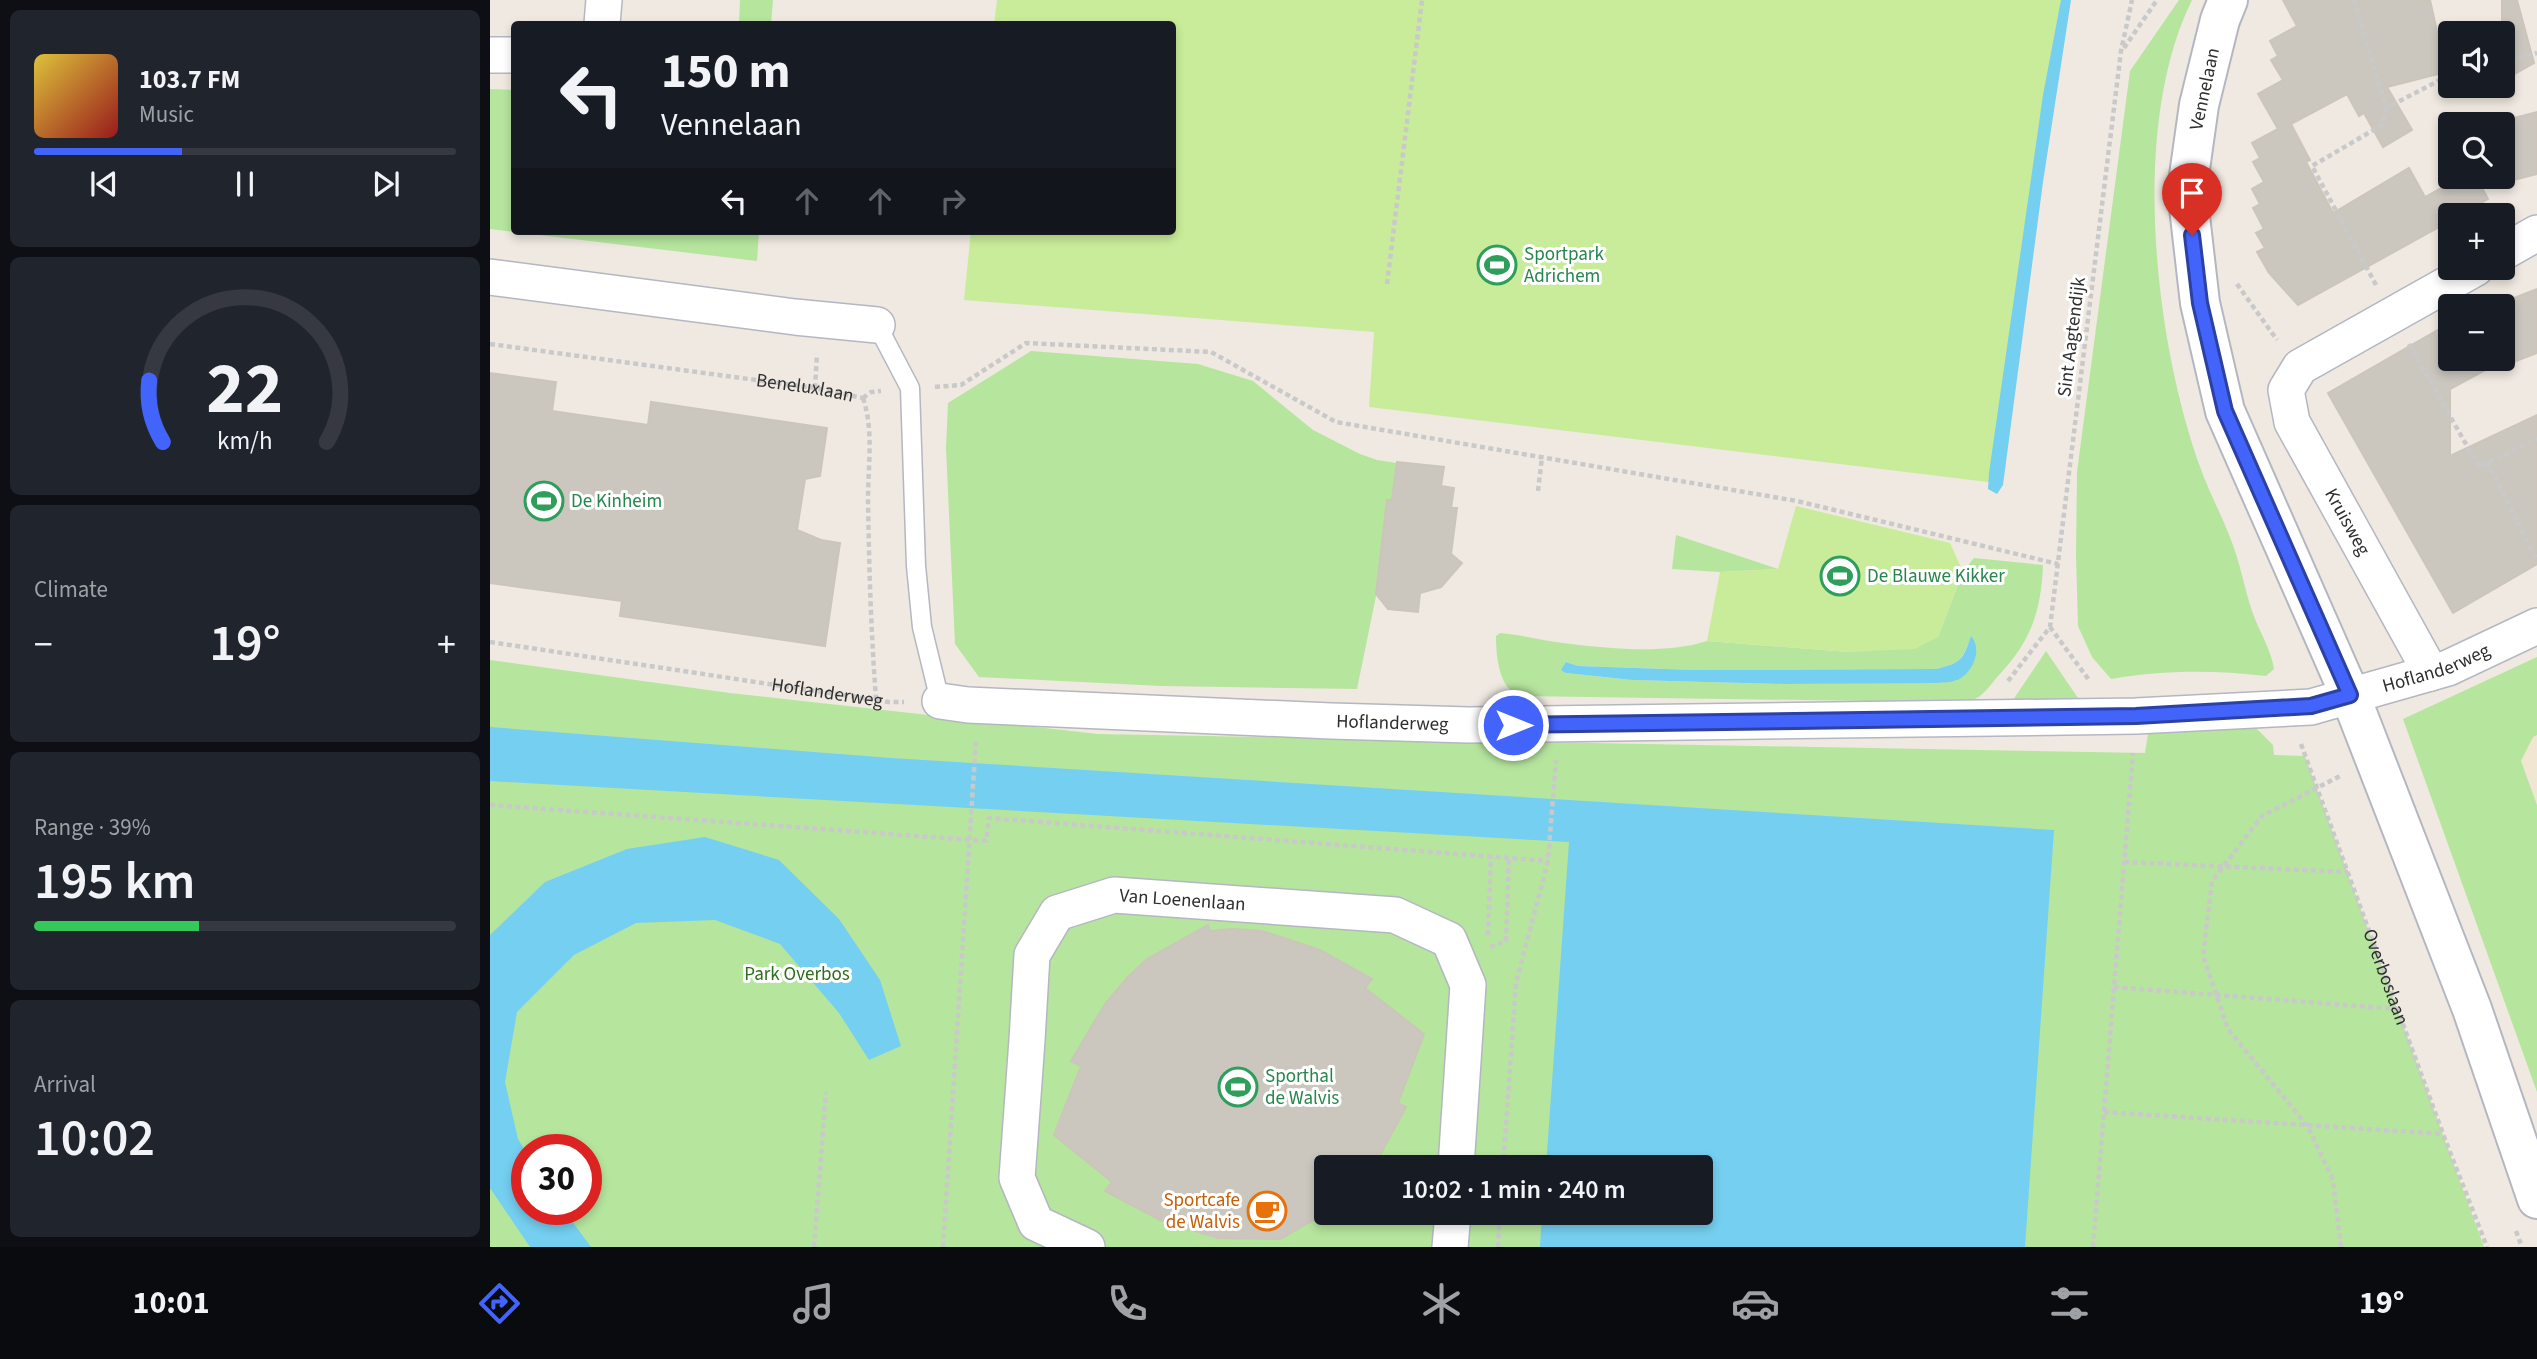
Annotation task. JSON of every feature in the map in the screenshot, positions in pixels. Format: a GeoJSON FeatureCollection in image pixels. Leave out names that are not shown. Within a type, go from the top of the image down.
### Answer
{"type":"FeatureCollection","features":[{"type":"Feature","properties":{"kind":"street"},"geometry":{"type":"LineString","coordinates":[[602,21],[604,0]]}},
{"type":"Feature","properties":{"kind":"street","name":"Vennelaan"},"geometry":{"type":"LineString","coordinates":[[2228,0],[2220,20],[2199,105],[2187,190],[2200,303],[2225,411],[2350,695]]}},
{"type":"Feature","properties":{"kind":"street"},"geometry":{"type":"LineString","coordinates":[[490,55],[511,55]]}},
{"type":"Feature","properties":{"kind":"street"},"geometry":{"type":"LineString","coordinates":[[2515,246],[2537,233]]}},
{"type":"Feature","properties":{"kind":"street"},"geometry":{"type":"LineString","coordinates":[[490,277],[795,317],[877,325]]}},
{"type":"Feature","properties":{"kind":"street"},"geometry":{"type":"LineString","coordinates":[[2300,367],[2455,280]]}},
{"type":"Feature","properties":{"kind":"street","name":"Kruisweg"},"geometry":{"type":"LineString","coordinates":[[2300,367],[2286,390],[2292,422],[2431,673]]}},
{"type":"Feature","properties":{"kind":"street","name":"Hoflanderweg"},"geometry":{"type":"LineString","coordinates":[[940,701],[968,705],[1469,725],[2136,716],[2311,706],[2448,668],[2537,626]]}},
{"type":"Feature","properties":{"kind":"street"},"geometry":{"type":"LineString","coordinates":[[2350,695],[2472,1009],[2537,1199]]}},
{"type":"Feature","properties":{"kind":"street","name":"Van Loenenlaan"},"geometry":{"type":"LineString","coordinates":[[1087,1247],[1036,1223],[1017,1178],[1032,955],[1057,913],[1114,895],[1395,915],[1449,940],[1468,985],[1457,1155]]}},
{"type":"Feature","properties":{"kind":"street"},"geometry":{"type":"LineString","coordinates":[[1450,1247],[1452,1225]]}},
{"type":"Feature","properties":{"kind":"lane"},"geometry":{"type":"LineString","coordinates":[[877,325],[910,388],[916,566],[922,627],[940,701]]}},
{"type":"Feature","properties":{"kind":"path"},"geometry":{"type":"LineString","coordinates":[[1387,284],[1422,0]]}},
{"type":"Feature","properties":{"kind":"path","name":"Sint Aagtendijk"},"geometry":{"type":"LineString","coordinates":[[2050,627],[2121,51],[2132,0]]}},
{"type":"Feature","properties":{"kind":"path","name":"Sint Aagtendijk"},"geometry":{"type":"LineString","coordinates":[[2121,51],[2157,0]]}},
{"type":"Feature","properties":{"kind":"path"},"geometry":{"type":"LineString","coordinates":[[2354,0],[2386,108],[2382,125],[2312,166],[2392,315],[2479,467],[2537,438]]}},
{"type":"Feature","properties":{"kind":"path"},"geometry":{"type":"LineString","coordinates":[[2515,59],[2537,53]]}},
{"type":"Feature","properties":{"kind":"path"},"geometry":{"type":"LineString","coordinates":[[2386,108],[2438,81]]}},
{"type":"Feature","properties":{"kind":"path"},"geometry":{"type":"LineString","coordinates":[[2230,275],[2276,340],[2300,367]]}},
{"type":"Feature","properties":{"kind":"path"},"geometry":{"type":"LineString","coordinates":[[863,398],[871,392],[961,385],[1026,343],[1210,352],[1336,422],[1797,501],[2058,564]]}},
{"type":"Feature","properties":{"kind":"path","name":"Beneluxlaan"},"geometry":{"type":"LineString","coordinates":[[490,344],[815,388],[863,398],[869,416],[870,436],[870,626],[876,699]]}},
{"type":"Feature","properties":{"kind":"path"},"geometry":{"type":"LineString","coordinates":[[1538,491],[1543,457]]}},
{"type":"Feature","properties":{"kind":"path"},"geometry":{"type":"LineString","coordinates":[[2487,462],[2537,559]]}},
{"type":"Feature","properties":{"kind":"path"},"geometry":{"type":"LineString","coordinates":[[1974,718],[2001,689],[2050,627],[2094,686],[2136,716],[2093,1247]]}},
{"type":"Feature","properties":{"kind":"path","name":"Hoflanderweg"},"geometry":{"type":"LineString","coordinates":[[490,642],[889,702],[940,701]]}},
{"type":"Feature","properties":{"kind":"path","name":"Overboslaan"},"geometry":{"type":"LineString","coordinates":[[2287,707],[2487,1247]]}},
{"type":"Feature","properties":{"kind":"path"},"geometry":{"type":"LineString","coordinates":[[943,1247],[975,748]]}},
{"type":"Feature","properties":{"kind":"path"},"geometry":{"type":"LineString","coordinates":[[2341,1247],[2333,1180],[2308,1127],[2228,1029],[2203,956],[2212,881],[2223,866],[2262,816],[2343,775]]}},
{"type":"Feature","properties":{"kind":"path"},"geometry":{"type":"LineString","coordinates":[[1504,1155],[1516,983],[1548,861],[1554,785]]}},
{"type":"Feature","properties":{"kind":"path"},"geometry":{"type":"LineString","coordinates":[[490,805],[986,841],[989,818],[1548,861]]}},
{"type":"Feature","properties":{"kind":"path"},"geometry":{"type":"LineString","coordinates":[[1491,856],[1487,948],[1506,941],[1509,857]]}},
{"type":"Feature","properties":{"kind":"path"},"geometry":{"type":"LineString","coordinates":[[2124,862],[2348,872]]}},
{"type":"Feature","properties":{"kind":"path"},"geometry":{"type":"LineString","coordinates":[[2114,987],[2398,1009]]}},
{"type":"Feature","properties":{"kind":"path"},"geometry":{"type":"LineString","coordinates":[[814,1247],[826,1092]]}},
{"type":"Feature","properties":{"kind":"path"},"geometry":{"type":"LineString","coordinates":[[2104,1112],[2443,1134]]}},
{"type":"Feature","properties":{"kind":"path"},"geometry":{"type":"LineString","coordinates":[[1498,1247],[1499,1225]]}},
{"type":"Feature","properties":{"kind":"shaded area"},"geometry":{"type":"Polygon","coordinates":[[[2537,670],[2537,805],[2521,761],[2537,670]]]}},
{"type":"Feature","properties":{"kind":"green space"},"geometry":{"type":"Polygon","coordinates":[[[740,0],[773,0],[771,21],[739,21],[740,0]]]}},
{"type":"Feature","properties":{"kind":"green space","name":"Sportpark Adrichem"},"geometry":{"type":"Polygon","coordinates":[[[997,0],[2068,0],[1996,483],[1369,407],[1374,332],[964,300],[971,235],[1176,235],[1176,21],[994,21],[997,0]]]}},
{"type":"Feature","properties":{"kind":"green space"},"geometry":{"type":"Polygon","coordinates":[[[2179,0],[2192,0],[2173,51],[2161,107],[2155,168],[2155,231],[2161,294],[2170,355],[2183,412],[2203,475],[2234,548],[2252,610],[2274,669],[2266,676],[2188,672],[2111,679],[2092,657],[2078,626],[2077,472],[2130,71],[2179,0]]]}},
{"type":"Feature","properties":{"kind":"green space"},"geometry":{"type":"Polygon","coordinates":[[[490,89],[511,90],[511,232],[490,229],[490,89]]]}},
{"type":"Feature","properties":{"kind":"green space"},"geometry":{"type":"Polygon","coordinates":[[[540,235],[759,235],[757,261],[540,235]]]}},
{"type":"Feature","properties":{"kind":"green space"},"geometry":{"type":"Polygon","coordinates":[[[1031,351],[1198,364],[1253,381],[1313,430],[1360,454],[1403,464],[1357,689],[1161,686],[979,677],[955,644],[946,448],[948,403],[1031,351]]]}},
{"type":"Feature","properties":{"kind":"green space","name":"De Blauwe Kikker"},"geometry":{"type":"Polygon","coordinates":[[[1796,506],[1950,543],[1963,572],[1938,637],[1915,649],[1849,652],[1707,641],[1720,572],[1778,569],[1796,506]]]}},
{"type":"Feature","properties":{"kind":"green space"},"geometry":{"type":"Polygon","coordinates":[[[1676,535],[1778,569],[1720,572],[1672,569],[1676,535]]]}},
{"type":"Feature","properties":{"kind":"green space"},"geometry":{"type":"Polygon","coordinates":[[[1974,558],[2043,565],[2037,611],[2019,650],[1986,691],[1977,698],[1954,705],[1866,701],[1524,696],[1515,694],[1508,687],[1499,666],[1496,636],[1500,633],[1622,649],[1675,648],[1707,641],[1849,652],[1938,637],[1963,572],[1974,558]],[[1971,637],[1959,660],[1936,669],[1695,670],[1578,666],[1566,662],[1566,673],[1632,680],[1784,684],[1955,681],[1966,671],[1975,656],[1976,647],[1971,637]]]}},
{"type":"Feature","properties":{"kind":"green space"},"geometry":{"type":"Polygon","coordinates":[[[2046,651],[2080,701],[2013,700],[2046,651]]]}},
{"type":"Feature","properties":{"kind":"green space"},"geometry":{"type":"Polygon","coordinates":[[[2537,657],[2537,735],[2533,737],[2521,761],[2537,805],[2537,1092],[2403,719],[2537,657]]]}},
{"type":"Feature","properties":{"kind":"green space","name":"Park Overbos"},"geometry":{"type":"Polygon","coordinates":[[[490,660],[730,693],[1098,734],[2145,753],[2148,734],[2182,719],[2256,728],[2273,745],[2274,755],[2305,756],[2484,1247],[490,1247],[490,660]]]}},
{"type":"Feature","properties":{"kind":"water"},"geometry":{"type":"Polygon","coordinates":[[[2061,0],[2071,0],[2043,182],[2003,485],[1997,494],[1988,489],[1989,473],[2043,95],[2061,0]]]}},
{"type":"Feature","properties":{"kind":"water"},"geometry":{"type":"Polygon","coordinates":[[[1971,636],[1976,648],[1974,662],[1966,674],[1952,682],[1784,684],[1632,680],[1566,673],[1561,670],[1566,662],[1578,666],[1695,670],[1936,669],[1960,659],[1971,636]]]}},
{"type":"Feature","properties":{"kind":"water"},"geometry":{"type":"Polygon","coordinates":[[[490,727],[891,758],[2054,830],[2025,1247],[1540,1247],[1541,1225],[1713,1225],[1713,1155],[1547,1155],[1569,842],[490,781],[490,727]]]}},
{"type":"Feature","properties":{"kind":"water"},"geometry":{"type":"Polygon","coordinates":[[[705,837],[779,860],[839,919],[880,980],[901,1046],[869,1060],[839,1013],[780,944],[715,920],[636,923],[574,955],[517,1012],[505,1082],[517,1134],[511,1134],[511,1219],[490,1188],[490,935],[545,882],[627,849],[705,837]]]}},
{"type":"Feature","properties":{"kind":"water"},"geometry":{"type":"Polygon","coordinates":[[[515,1225],[575,1225],[591,1247],[530,1247],[515,1225]]]}},
{"type":"Feature","properties":{"kind":"building"},"geometry":{"type":"Polygon","coordinates":[[[2283,0],[2430,0],[2438,36],[2438,74],[2387,87],[2412,130],[2383,147],[2364,113],[2359,116],[2347,94],[2291,124],[2310,160],[2306,162],[2333,213],[2409,168],[2425,197],[2439,189],[2483,189],[2488,199],[2481,203],[2438,203],[2438,228],[2298,305],[2269,273],[2257,252],[2265,248],[2256,233],[2264,229],[2253,208],[2260,204],[2252,189],[2264,182],[2253,162],[2260,158],[2252,143],[2278,129],[2258,94],[2283,80],[2271,60],[2278,56],[2270,41],[2297,26],[2283,0]]]}},
{"type":"Feature","properties":{"kind":"building"},"geometry":{"type":"Polygon","coordinates":[[[2502,0],[2517,0],[2534,63],[2515,74],[2515,21],[2502,21],[2502,0]]]}},
{"type":"Feature","properties":{"kind":"building"},"geometry":{"type":"Polygon","coordinates":[[[2537,112],[2537,174],[2515,180],[2515,118],[2537,112]]]}},
{"type":"Feature","properties":{"kind":"building"},"geometry":{"type":"Polygon","coordinates":[[[2537,289],[2537,353],[2515,361],[2515,298],[2537,289]]]}},
{"type":"Feature","properties":{"kind":"building"},"geometry":{"type":"Polygon","coordinates":[[[2438,330],[2438,371],[2483,371],[2450,389],[2450,456],[2537,415],[2537,564],[2453,613],[2328,393],[2438,330]]]}},
{"type":"Feature","properties":{"kind":"building"},"geometry":{"type":"Polygon","coordinates":[[[490,373],[556,382],[552,411],[648,425],[651,402],[827,428],[820,476],[805,479],[797,530],[821,540],[840,543],[825,646],[620,616],[622,601],[490,583],[490,373]]]}},
{"type":"Feature","properties":{"kind":"building"},"geometry":{"type":"Polygon","coordinates":[[[1397,462],[1444,467],[1441,486],[1454,488],[1451,508],[1457,508],[1451,554],[1462,563],[1441,587],[1420,593],[1418,612],[1388,609],[1376,594],[1387,500],[1392,500],[1397,462]]]}},
{"type":"Feature","properties":{"kind":"building","name":"Sporthal de Walvis"},"geometry":{"type":"Polygon","coordinates":[[[1208,925],[1210,931],[1262,931],[1320,950],[1372,979],[1365,988],[1424,1034],[1398,1103],[1406,1107],[1380,1155],[1314,1155],[1314,1220],[1280,1239],[1218,1238],[1160,1220],[1105,1191],[1112,1182],[1054,1135],[1081,1066],[1071,1061],[1105,1004],[1147,959],[1208,925]]]}},
{"type":"Feature","properties":{"kind":"place","name":"Sportpark Adrichem"},"geometry":{"type":"Point","coordinates":[1497,265]}},
{"type":"Feature","properties":{"kind":"place","name":"De Kinheim"},"geometry":{"type":"Point","coordinates":[544,501]}},
{"type":"Feature","properties":{"kind":"place","name":"De Blauwe Kikker"},"geometry":{"type":"Point","coordinates":[1840,576]}},
{"type":"Feature","properties":{"kind":"place","name":"Sporthal de Walvis"},"geometry":{"type":"Point","coordinates":[1238,1087]}},
{"type":"Feature","properties":{"kind":"place","name":"Sportcafe de Walvis"},"geometry":{"type":"Point","coordinates":[1267,1211]}},
{"type":"Feature","properties":{"kind":"route"},"geometry":{"type":"LineString","coordinates":[[1513,725],[2136,716],[2311,706],[2350,695],[2225,411],[2200,303],[2192,235]]}}]}
